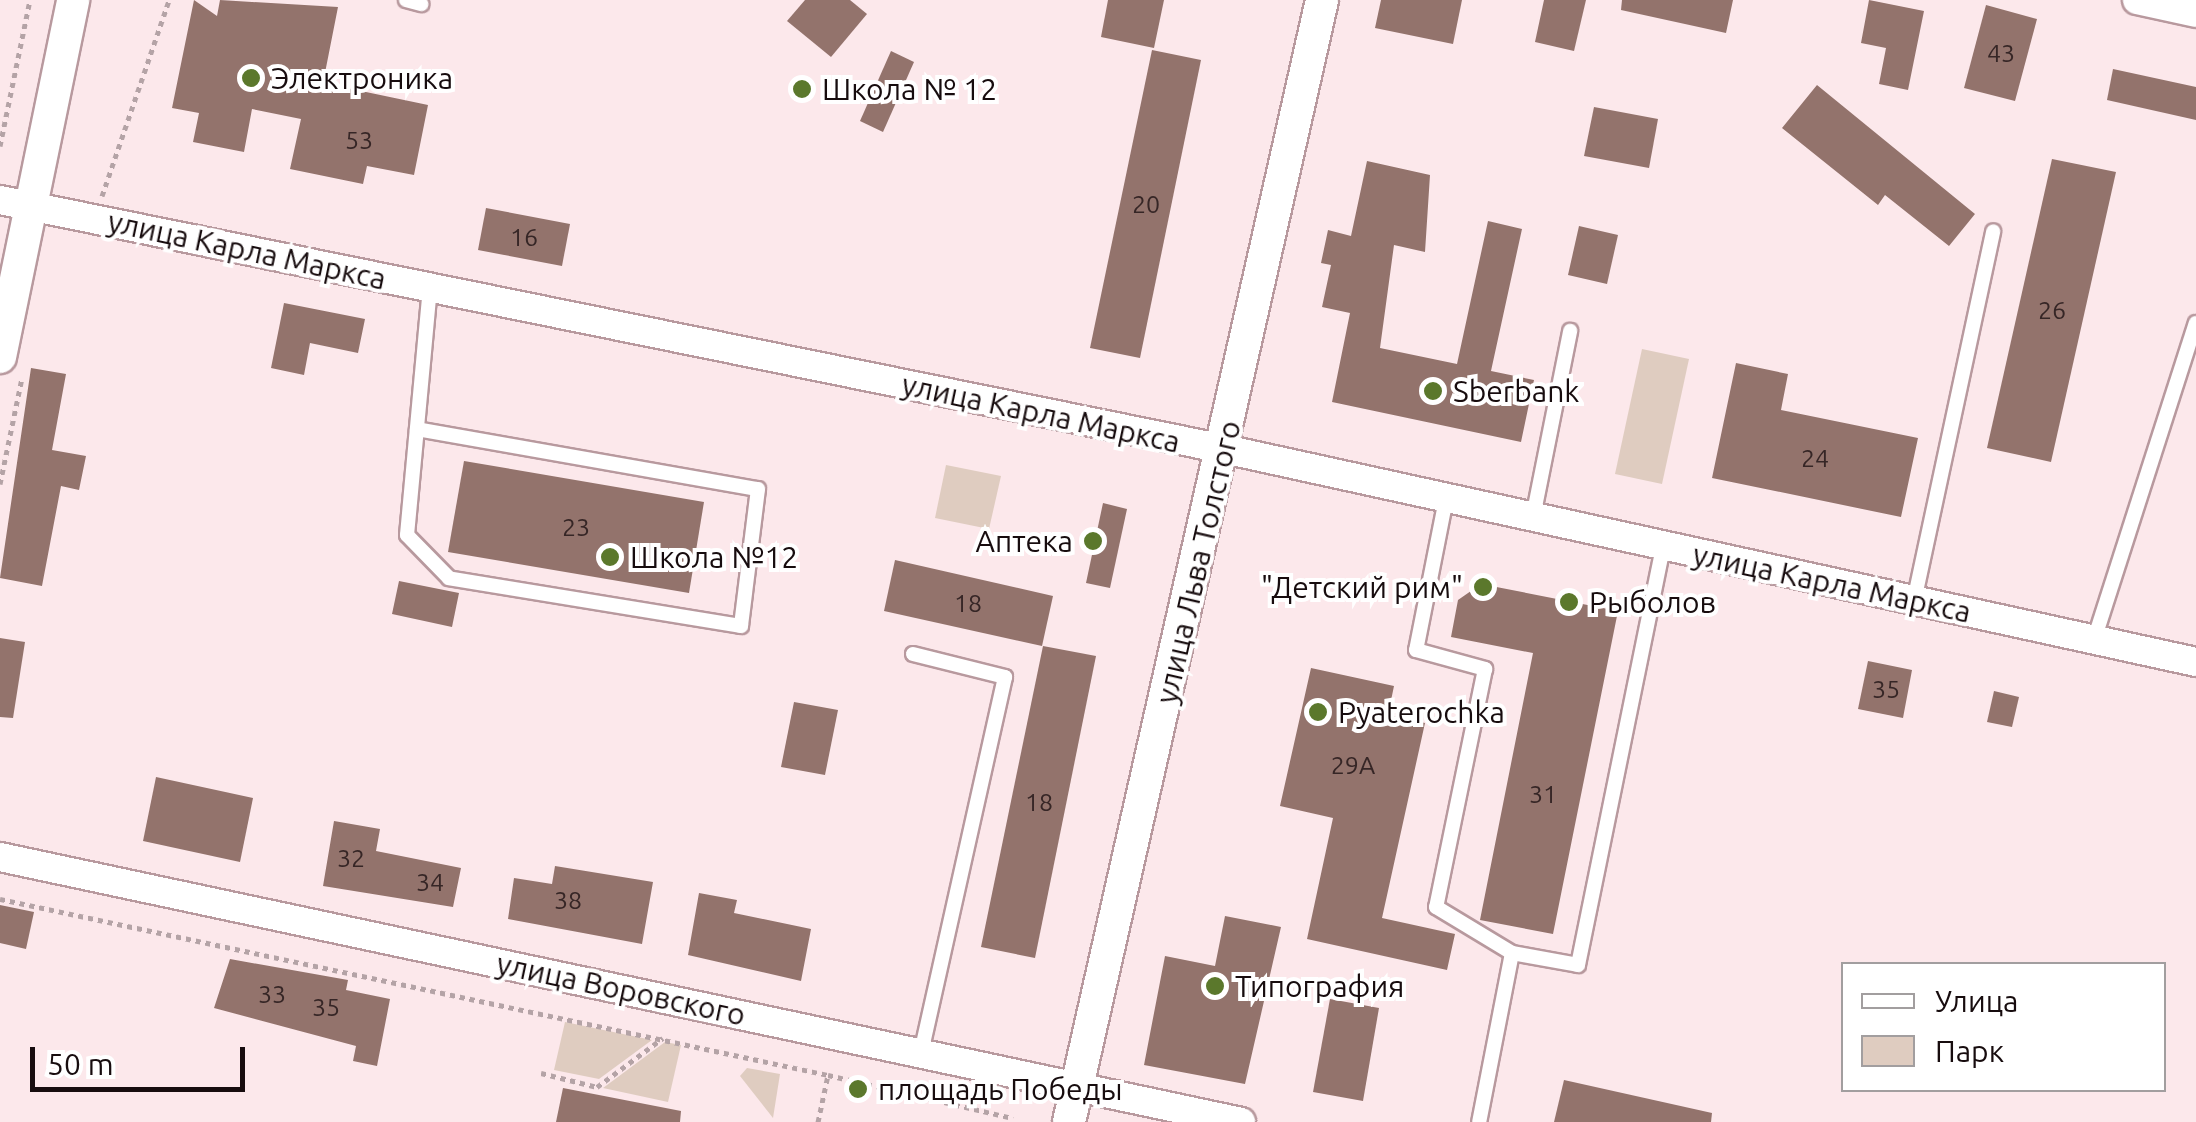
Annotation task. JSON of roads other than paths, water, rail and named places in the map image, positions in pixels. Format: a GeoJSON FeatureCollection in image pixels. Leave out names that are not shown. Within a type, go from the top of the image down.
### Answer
{"type":"FeatureCollection","features":[{"type":"Feature","properties":{"kind":"street"},"geometry":{"type":"LineString","coordinates":[[0,357],[16,203],[73,0]]}},
{"type":"Feature","properties":{"kind":"street","name":"улица Льва Толстого"},"geometry":{"type":"LineString","coordinates":[[1069,1122],[1224,449],[1322,0]]}},
{"type":"Feature","properties":{"kind":"street"},"geometry":{"type":"LineString","coordinates":[[2137,0],[2196,13]]}},
{"type":"Feature","properties":{"kind":"street","name":"улица Карла Маркса"},"geometry":{"type":"LineString","coordinates":[[16,203],[1224,449],[2196,662]]}},
{"type":"Feature","properties":{"kind":"street","name":"улица Воровского"},"geometry":{"type":"LineString","coordinates":[[0,857],[1241,1122]]}},
{"type":"Feature","properties":{"kind":"lane"},"geometry":{"type":"LineString","coordinates":[[1914,601],[1993,231]]}},
{"type":"Feature","properties":{"kind":"lane"},"geometry":{"type":"LineString","coordinates":[[417,429],[758,489],[741,626],[449,578],[407,535],[430,287]]}},
{"type":"Feature","properties":{"kind":"lane"},"geometry":{"type":"LineString","coordinates":[[2094,640],[2196,323]]}},
{"type":"Feature","properties":{"kind":"lane"},"geometry":{"type":"LineString","coordinates":[[1533,518],[1570,331]]}},
{"type":"Feature","properties":{"kind":"lane"},"geometry":{"type":"LineString","coordinates":[[1446,500],[1416,650],[1485,669],[1436,907],[1512,952],[1578,965],[1663,546]]}},
{"type":"Feature","properties":{"kind":"lane"},"geometry":{"type":"LineString","coordinates":[[913,654],[1005,677],[921,1053]]}},
{"type":"Feature","properties":{"kind":"lane"},"geometry":{"type":"LineString","coordinates":[[1480,1122],[1512,952]]}},
{"type":"Feature","properties":{"kind":"place","name":"Электроника"},"geometry":{"type":"Point","coordinates":[251,78]}},
{"type":"Feature","properties":{"kind":"place","name":"Школа № 12"},"geometry":{"type":"Point","coordinates":[802,89]}},
{"type":"Feature","properties":{"kind":"place","name":"Sberbank"},"geometry":{"type":"Point","coordinates":[1433,391]}},
{"type":"Feature","properties":{"kind":"place","name":"Аптека"},"geometry":{"type":"Point","coordinates":[1093,541]}},
{"type":"Feature","properties":{"kind":"place","name":"Школа №12"},"geometry":{"type":"Point","coordinates":[610,557]}},
{"type":"Feature","properties":{"kind":"place","name":"\"Детский рим\""},"geometry":{"type":"Point","coordinates":[1483,587]}},
{"type":"Feature","properties":{"kind":"place","name":"Рыболов"},"geometry":{"type":"Point","coordinates":[1569,602]}},
{"type":"Feature","properties":{"kind":"place","name":"Pyaterochka"},"geometry":{"type":"Point","coordinates":[1318,712]}},
{"type":"Feature","properties":{"kind":"place","name":"Типография"},"geometry":{"type":"Point","coordinates":[1215,986]}},
{"type":"Feature","properties":{"kind":"place","name":"площадь Победы"},"geometry":{"type":"Point","coordinates":[858,1089]}}]}
